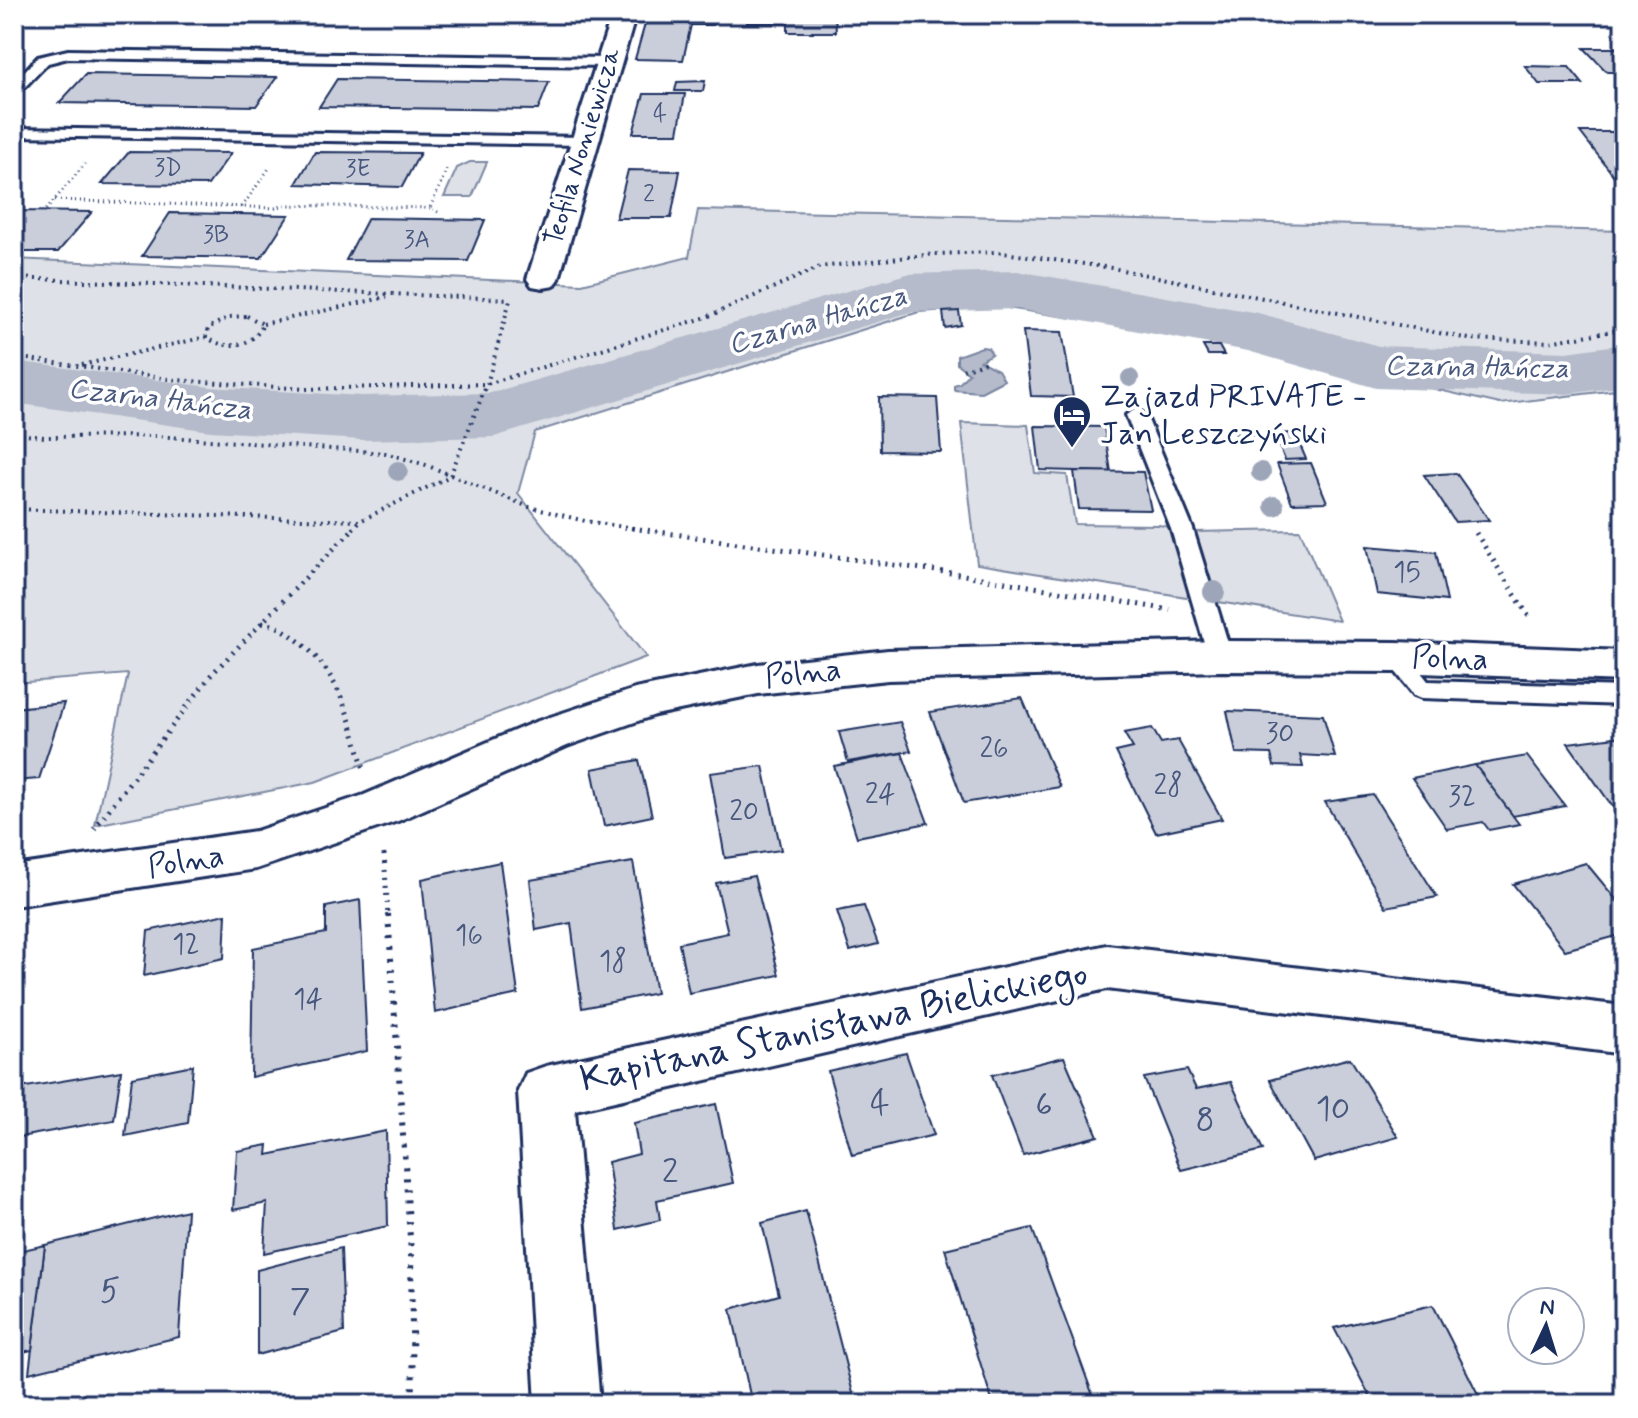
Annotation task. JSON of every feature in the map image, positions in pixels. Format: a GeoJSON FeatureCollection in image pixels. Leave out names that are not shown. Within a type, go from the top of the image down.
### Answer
{"type":"FeatureCollection","features":[{"type":"Feature","properties":{"kind":"street","name":"Teofila Noniewicza"},"geometry":{"type":"LineString","coordinates":[[543,279],[624,14]]}},
{"type":"Feature","properties":{"kind":"street","name":"Polna"},"geometry":{"type":"LineString","coordinates":[[14,886],[256,850],[375,795],[650,700],[758,679],[1214,636],[1396,657],[1624,666]]}},
{"type":"Feature","properties":{"kind":"street","name":"Kapitana Stanisława Bielickiego"},"geometry":{"type":"LineString","coordinates":[[568,1404],[546,1091],[1107,967],[1624,1030]]}},
{"type":"Feature","properties":{"kind":"lane"},"geometry":{"type":"LineString","coordinates":[[14,90],[43,60],[68,54],[608,62]]}},
{"type":"Feature","properties":{"kind":"lane"},"geometry":{"type":"LineString","coordinates":[[14,132],[585,141]]}},
{"type":"Feature","properties":{"kind":"lane"},"geometry":{"type":"LineString","coordinates":[[1136,415],[1182,529],[1214,636]]}},
{"type":"Feature","properties":{"kind":"lane"},"geometry":{"type":"LineString","coordinates":[[1396,657],[1422,689],[1624,696]]}},
{"type":"Feature","properties":{"kind":"path"},"geometry":{"type":"LineString","coordinates":[[46,210],[112,133]]}},
{"type":"Feature","properties":{"kind":"path"},"geometry":{"type":"LineString","coordinates":[[242,207],[291,136]]}},
{"type":"Feature","properties":{"kind":"path"},"geometry":{"type":"LineString","coordinates":[[430,208],[461,139]]}},
{"type":"Feature","properties":{"kind":"path"},"geometry":{"type":"LineString","coordinates":[[55,200],[275,208],[285,205],[430,208],[438,212]]}},
{"type":"Feature","properties":{"kind":"path"},"geometry":{"type":"LineString","coordinates":[[14,357],[176,380],[306,389],[487,384],[707,317],[820,267],[935,254],[997,252],[1112,268],[1469,339],[1549,342],[1624,329]]}},
{"type":"Feature","properties":{"kind":"path"},"geometry":{"type":"LineString","coordinates":[[14,278],[510,300]]}},
{"type":"Feature","properties":{"kind":"path"},"geometry":{"type":"LineString","coordinates":[[86,839],[211,675],[360,521],[450,476],[487,384],[513,289]]}},
{"type":"Feature","properties":{"kind":"path"},"geometry":{"type":"LineString","coordinates":[[206,337],[205,333],[213,323],[229,317],[247,316],[263,324],[396,295]]}},
{"type":"Feature","properties":{"kind":"path"},"geometry":{"type":"LineString","coordinates":[[206,337],[215,345],[244,343],[260,334],[263,324]]}},
{"type":"Feature","properties":{"kind":"path"},"geometry":{"type":"LineString","coordinates":[[77,366],[206,337]]}},
{"type":"Feature","properties":{"kind":"path"},"geometry":{"type":"LineString","coordinates":[[963,370],[986,362]]}},
{"type":"Feature","properties":{"kind":"path"},"geometry":{"type":"LineString","coordinates":[[14,434],[45,437],[156,436],[385,453],[426,465],[529,507],[585,521],[958,574],[1214,636]]}},
{"type":"Feature","properties":{"kind":"path"},"geometry":{"type":"LineString","coordinates":[[14,509],[360,521]]}},
{"type":"Feature","properties":{"kind":"path"},"geometry":{"type":"LineString","coordinates":[[1476,533],[1559,664]]}},
{"type":"Feature","properties":{"kind":"path"},"geometry":{"type":"LineString","coordinates":[[261,623],[278,625],[316,655],[337,683],[375,795],[411,1253],[413,1404]]}},
{"type":"Feature","properties":{"kind":"shaded area"},"geometry":{"type":"Polygon","coordinates":[[[470,162],[487,162],[472,197],[444,197],[457,168],[470,162]]]}},
{"type":"Feature","properties":{"kind":"shaded area"},"geometry":{"type":"Polygon","coordinates":[[[698,210],[1624,231],[1624,389],[1500,404],[1224,341],[1000,307],[919,312],[535,432],[518,493],[646,657],[315,782],[95,825],[128,674],[14,683],[14,259],[582,284],[689,257],[698,210]]]}},
{"type":"Feature","properties":{"kind":"shaded area"},"geometry":{"type":"Polygon","coordinates":[[[961,423],[1028,425],[1035,473],[1067,475],[1075,524],[1159,525],[1194,532],[1300,530],[1339,621],[977,564],[961,423]]]}},
{"type":"Feature","properties":{"kind":"water"},"geometry":{"type":"Polygon","coordinates":[[[982,347],[988,348],[992,354],[980,361],[998,370],[1004,380],[981,392],[954,390],[954,385],[969,373],[957,364],[957,356],[982,347]]]}},
{"type":"Feature","properties":{"kind":"building"},"geometry":{"type":"Polygon","coordinates":[[[748,14],[835,14],[836,32],[788,32],[788,23],[747,23],[748,14]]]}},
{"type":"Feature","properties":{"kind":"building"},"geometry":{"type":"Polygon","coordinates":[[[647,17],[715,18],[713,25],[691,25],[683,60],[635,59],[647,17]]]}},
{"type":"Feature","properties":{"kind":"building"},"geometry":{"type":"Polygon","coordinates":[[[1584,48],[1624,48],[1624,72],[1607,72],[1584,48]]]}},
{"type":"Feature","properties":{"kind":"building"},"geometry":{"type":"Polygon","coordinates":[[[1525,66],[1569,67],[1583,84],[1539,84],[1525,66]]]}},
{"type":"Feature","properties":{"kind":"building"},"geometry":{"type":"Polygon","coordinates":[[[86,74],[277,77],[256,106],[59,103],[86,74]]]}},
{"type":"Feature","properties":{"kind":"building"},"geometry":{"type":"Polygon","coordinates":[[[337,79],[549,82],[538,110],[319,107],[337,79]]]}},
{"type":"Feature","properties":{"kind":"building"},"geometry":{"type":"Polygon","coordinates":[[[705,81],[703,91],[675,91],[677,82],[705,81]]]}},
{"type":"Feature","properties":{"kind":"building"},"geometry":{"type":"Polygon","coordinates":[[[644,94],[685,94],[678,133],[633,133],[644,94]]]}},
{"type":"Feature","properties":{"kind":"building"},"geometry":{"type":"Polygon","coordinates":[[[1580,132],[1622,132],[1624,180],[1617,180],[1580,132]]]}},
{"type":"Feature","properties":{"kind":"building"},"geometry":{"type":"Polygon","coordinates":[[[129,152],[231,153],[208,185],[102,184],[129,152]]]}},
{"type":"Feature","properties":{"kind":"building"},"geometry":{"type":"Polygon","coordinates":[[[315,152],[420,153],[402,187],[296,184],[315,152]]]}},
{"type":"Feature","properties":{"kind":"building"},"geometry":{"type":"Polygon","coordinates":[[[628,170],[680,171],[671,218],[616,218],[628,170]]]}},
{"type":"Feature","properties":{"kind":"building"},"geometry":{"type":"Polygon","coordinates":[[[14,211],[92,212],[58,252],[14,252],[14,211]]]}},
{"type":"Feature","properties":{"kind":"building"},"geometry":{"type":"Polygon","coordinates":[[[170,213],[289,215],[261,258],[142,256],[170,213]]]}},
{"type":"Feature","properties":{"kind":"building"},"geometry":{"type":"Polygon","coordinates":[[[368,218],[485,220],[468,261],[346,260],[368,218]]]}},
{"type":"Feature","properties":{"kind":"building"},"geometry":{"type":"Polygon","coordinates":[[[959,311],[961,325],[945,328],[943,312],[959,311]]]}},
{"type":"Feature","properties":{"kind":"building"},"geometry":{"type":"Polygon","coordinates":[[[1023,331],[1062,332],[1073,397],[1031,396],[1023,331]]]}},
{"type":"Feature","properties":{"kind":"building"},"geometry":{"type":"Polygon","coordinates":[[[1203,346],[1219,346],[1224,355],[1208,355],[1203,346]]]}},
{"type":"Feature","properties":{"kind":"building"},"geometry":{"type":"Polygon","coordinates":[[[879,397],[937,398],[941,452],[880,451],[879,397]]]}},
{"type":"Feature","properties":{"kind":"building","name":"Zajazd PRIVATE - Jan Leszczyński"},"geometry":{"type":"Polygon","coordinates":[[[1035,426],[1104,427],[1111,472],[1040,470],[1035,426]]]}},
{"type":"Feature","properties":{"kind":"building"},"geometry":{"type":"Polygon","coordinates":[[[1295,433],[1306,459],[1285,460],[1274,434],[1295,433]]]}},
{"type":"Feature","properties":{"kind":"building"},"geometry":{"type":"Polygon","coordinates":[[[1311,463],[1327,502],[1292,503],[1277,464],[1311,463]]]}},
{"type":"Feature","properties":{"kind":"building"},"geometry":{"type":"Polygon","coordinates":[[[1074,471],[1143,472],[1151,510],[1079,509],[1074,471]]]}},
{"type":"Feature","properties":{"kind":"building"},"geometry":{"type":"Polygon","coordinates":[[[1456,473],[1489,520],[1455,522],[1424,475],[1456,473]]]}},
{"type":"Feature","properties":{"kind":"building"},"geometry":{"type":"Polygon","coordinates":[[[1367,546],[1436,552],[1447,601],[1377,594],[1367,546]]]}},
{"type":"Feature","properties":{"kind":"building"},"geometry":{"type":"Polygon","coordinates":[[[1022,698],[1060,787],[964,803],[930,712],[1022,698]]]}},
{"type":"Feature","properties":{"kind":"building"},"geometry":{"type":"Polygon","coordinates":[[[64,703],[39,779],[14,781],[14,708],[64,703]]]}},
{"type":"Feature","properties":{"kind":"building"},"geometry":{"type":"Polygon","coordinates":[[[1227,711],[1323,715],[1335,757],[1300,755],[1303,767],[1274,766],[1271,754],[1236,753],[1227,711]]]}},
{"type":"Feature","properties":{"kind":"building"},"geometry":{"type":"Polygon","coordinates":[[[900,722],[911,751],[848,762],[839,732],[900,722]]]}},
{"type":"Feature","properties":{"kind":"building"},"geometry":{"type":"Polygon","coordinates":[[[1152,728],[1161,743],[1178,740],[1222,819],[1156,833],[1116,752],[1133,748],[1124,733],[1152,728]]]}},
{"type":"Feature","properties":{"kind":"building"},"geometry":{"type":"Polygon","coordinates":[[[1624,736],[1624,823],[1568,743],[1624,736]]]}},
{"type":"Feature","properties":{"kind":"building"},"geometry":{"type":"Polygon","coordinates":[[[902,753],[928,823],[857,837],[834,766],[902,753]]]}},
{"type":"Feature","properties":{"kind":"building"},"geometry":{"type":"Polygon","coordinates":[[[1527,756],[1565,806],[1513,816],[1475,765],[1527,756]]]}},
{"type":"Feature","properties":{"kind":"building"},"geometry":{"type":"Polygon","coordinates":[[[639,760],[652,816],[604,826],[592,769],[639,760]]]}},
{"type":"Feature","properties":{"kind":"building"},"geometry":{"type":"Polygon","coordinates":[[[1475,765],[1519,824],[1489,830],[1483,822],[1447,829],[1412,778],[1475,765]]]}},
{"type":"Feature","properties":{"kind":"building"},"geometry":{"type":"Polygon","coordinates":[[[763,766],[781,850],[725,858],[710,773],[763,766]]]}},
{"type":"Feature","properties":{"kind":"building"},"geometry":{"type":"Polygon","coordinates":[[[1373,795],[1437,897],[1386,907],[1325,802],[1373,795]]]}},
{"type":"Feature","properties":{"kind":"building"},"geometry":{"type":"Polygon","coordinates":[[[500,862],[518,994],[435,1013],[422,879],[500,862]]]}},
{"type":"Feature","properties":{"kind":"building"},"geometry":{"type":"Polygon","coordinates":[[[633,862],[656,993],[582,1008],[571,923],[536,930],[530,880],[633,862]]]}},
{"type":"Feature","properties":{"kind":"building"},"geometry":{"type":"Polygon","coordinates":[[[1586,863],[1624,909],[1624,934],[1565,950],[1513,884],[1586,863]]]}},
{"type":"Feature","properties":{"kind":"building"},"geometry":{"type":"Polygon","coordinates":[[[754,876],[779,975],[689,993],[679,943],[728,933],[716,883],[754,876]]]}},
{"type":"Feature","properties":{"kind":"building"},"geometry":{"type":"Polygon","coordinates":[[[360,900],[367,1051],[251,1077],[253,948],[326,933],[326,907],[360,900]]]}},
{"type":"Feature","properties":{"kind":"building"},"geometry":{"type":"Polygon","coordinates":[[[864,906],[878,944],[850,951],[837,911],[864,906]]]}},
{"type":"Feature","properties":{"kind":"building"},"geometry":{"type":"Polygon","coordinates":[[[226,914],[224,958],[144,976],[148,931],[226,914]]]}},
{"type":"Feature","properties":{"kind":"building"},"geometry":{"type":"Polygon","coordinates":[[[906,1053],[934,1135],[852,1155],[828,1071],[906,1053]]]}},
{"type":"Feature","properties":{"kind":"building"},"geometry":{"type":"Polygon","coordinates":[[[1064,1057],[1098,1136],[1023,1155],[992,1075],[1064,1057]]]}},
{"type":"Feature","properties":{"kind":"building"},"geometry":{"type":"Polygon","coordinates":[[[1350,1058],[1398,1137],[1314,1161],[1270,1080],[1350,1058]]]}},
{"type":"Feature","properties":{"kind":"building"},"geometry":{"type":"Polygon","coordinates":[[[193,1065],[188,1123],[125,1136],[132,1077],[193,1065]]]}},
{"type":"Feature","properties":{"kind":"building"},"geometry":{"type":"Polygon","coordinates":[[[1187,1070],[1196,1089],[1231,1082],[1263,1150],[1181,1170],[1144,1078],[1187,1070]]]}},
{"type":"Feature","properties":{"kind":"building"},"geometry":{"type":"Polygon","coordinates":[[[121,1071],[114,1120],[14,1138],[14,1089],[121,1071]]]}},
{"type":"Feature","properties":{"kind":"building"},"geometry":{"type":"Polygon","coordinates":[[[716,1104],[733,1183],[657,1200],[660,1220],[618,1230],[608,1162],[639,1154],[634,1123],[716,1104]]]}},
{"type":"Feature","properties":{"kind":"building"},"geometry":{"type":"Polygon","coordinates":[[[386,1131],[388,1226],[264,1253],[267,1203],[233,1210],[237,1151],[268,1145],[267,1155],[386,1131]]]}},
{"type":"Feature","properties":{"kind":"building"},"geometry":{"type":"Polygon","coordinates":[[[187,1210],[179,1337],[29,1373],[45,1245],[187,1210]]]}},
{"type":"Feature","properties":{"kind":"building"},"geometry":{"type":"Polygon","coordinates":[[[806,1211],[854,1397],[830,1404],[752,1404],[731,1309],[779,1295],[762,1223],[806,1211]]]}},
{"type":"Feature","properties":{"kind":"building"},"geometry":{"type":"Polygon","coordinates":[[[1032,1228],[1096,1404],[993,1404],[945,1249],[1032,1228]]]}},
{"type":"Feature","properties":{"kind":"building"},"geometry":{"type":"Polygon","coordinates":[[[45,1245],[32,1350],[14,1354],[14,1252],[45,1245]]]}},
{"type":"Feature","properties":{"kind":"building"},"geometry":{"type":"Polygon","coordinates":[[[341,1248],[344,1332],[257,1355],[257,1270],[341,1248]]]}},
{"type":"Feature","properties":{"kind":"building"},"geometry":{"type":"Polygon","coordinates":[[[1433,1305],[1483,1404],[1374,1404],[1334,1328],[1433,1305]]]}},
{"type":"Feature","properties":{"kind":"waterway","name":"Czarna Hańcza"},"geometry":{"type":"LineString","coordinates":[[14,382],[210,409],[362,418],[494,415],[907,293],[1017,290],[1258,333],[1376,367],[1567,373],[1624,365]]}},
{"type":"Feature","properties":{"kind":"place","name":"Zajazd PRIVATE - Jan Leszczyński"},"geometry":{"type":"Point","coordinates":[1072,449]}}]}
